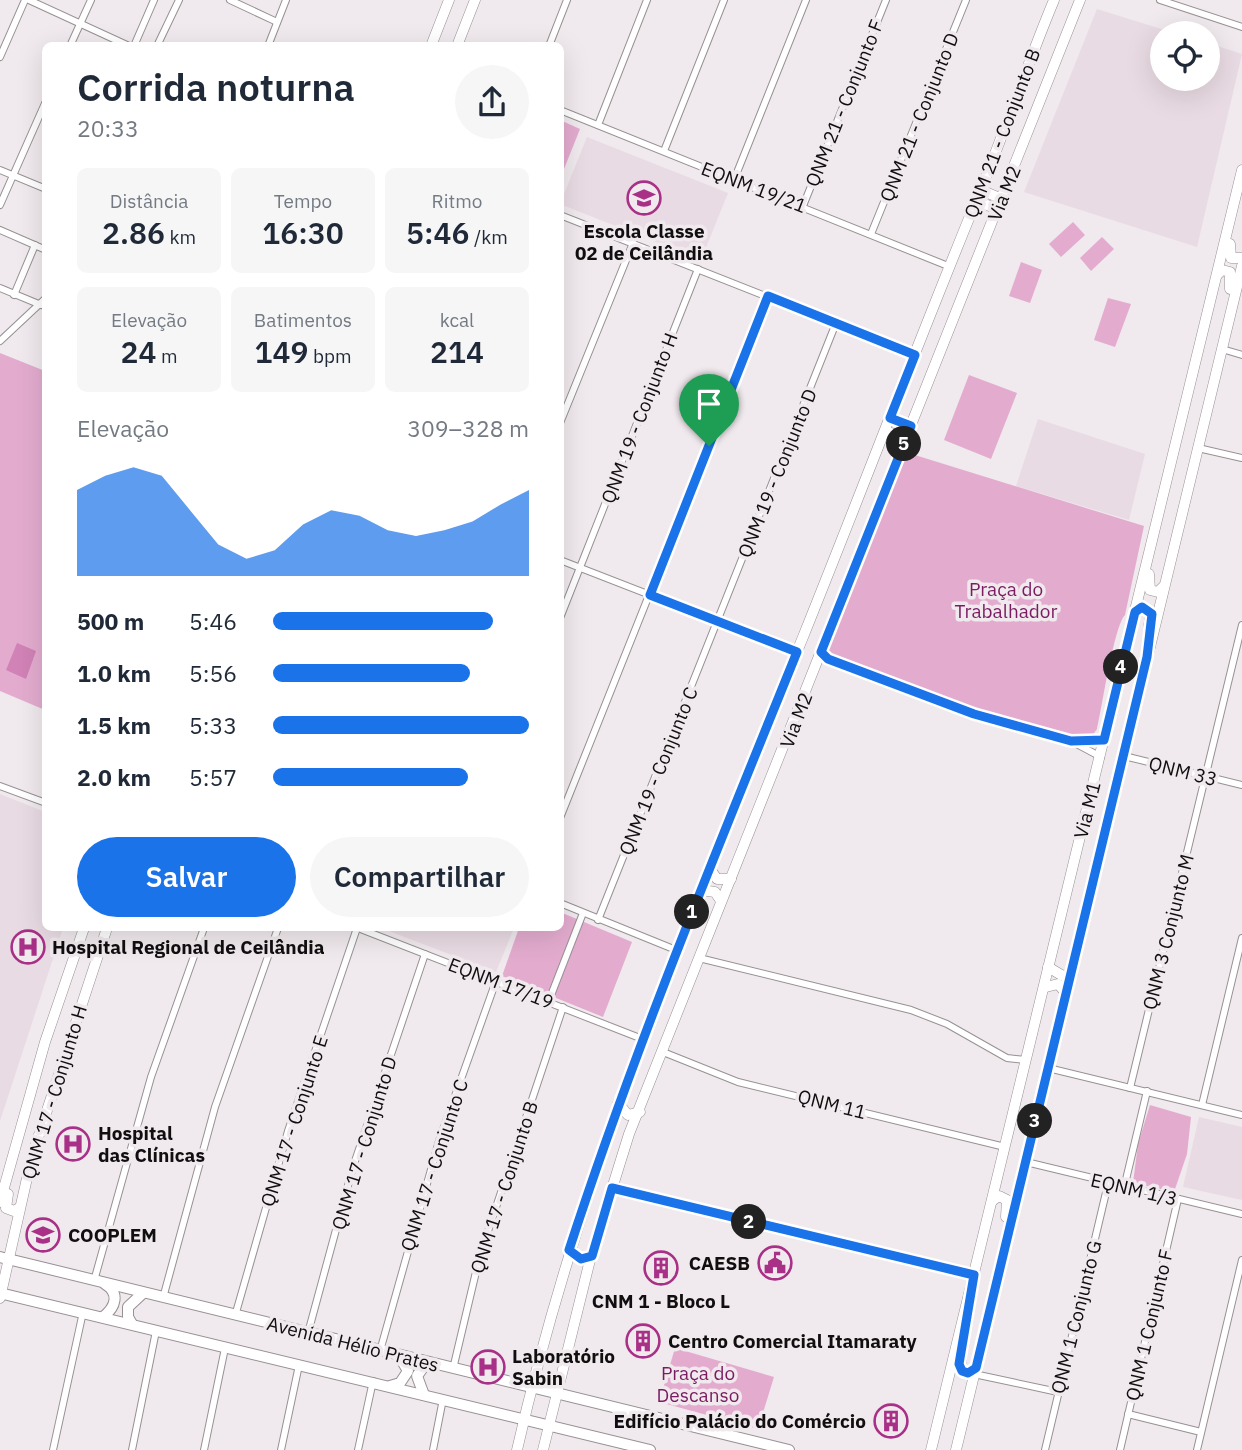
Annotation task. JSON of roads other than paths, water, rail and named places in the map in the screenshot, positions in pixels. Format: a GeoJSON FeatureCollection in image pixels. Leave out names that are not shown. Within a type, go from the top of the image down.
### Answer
{"type":"FeatureCollection","features":[{"type":"Feature","properties":{"kind":"main road"},"geometry":{"type":"LineString","coordinates":[[433,42],[449,0]]}},
{"type":"Feature","properties":{"kind":"main road"},"geometry":{"type":"LineString","coordinates":[[458,42],[468,0]]}},
{"type":"Feature","properties":{"kind":"main road"},"geometry":{"type":"LineString","coordinates":[[459,42],[475,0]]}},
{"type":"Feature","properties":{"kind":"main road","name":"QNM 21 - Conjunto B"},"geometry":{"type":"LineString","coordinates":[[948,266],[981,190],[1054,0]]}},
{"type":"Feature","properties":{"kind":"main road","name":"Via M2"},"geometry":{"type":"LineString","coordinates":[[543,1450],[592,1256],[629,1134],[1080,0]]}},
{"type":"Feature","properties":{"kind":"main road","name":"Via M1"},"geometry":{"type":"LineString","coordinates":[[931,1450],[1046,987],[1048,967],[1242,170]]}},
{"type":"Feature","properties":{"kind":"main road"},"geometry":{"type":"LineString","coordinates":[[981,190],[1002,199]]}},
{"type":"Feature","properties":{"kind":"main road"},"geometry":{"type":"LineString","coordinates":[[1236,195],[1237,217],[1228,254],[1234,260],[1242,258]]}},
{"type":"Feature","properties":{"kind":"main road"},"geometry":{"type":"LineString","coordinates":[[976,201],[998,209]]}},
{"type":"Feature","properties":{"kind":"main road"},"geometry":{"type":"LineString","coordinates":[[517,1450],[569,1250],[618,1103],[645,1040],[676,950],[885,431],[948,266]]}},
{"type":"Feature","properties":{"kind":"main road"},"geometry":{"type":"LineString","coordinates":[[956,1450],[1242,266]]}},
{"type":"Feature","properties":{"kind":"main road"},"geometry":{"type":"LineString","coordinates":[[1217,276],[1225,270],[1232,278],[1226,308],[1227,328]]}},
{"type":"Feature","properties":{"kind":"main road"},"geometry":{"type":"LineString","coordinates":[[890,418],[911,426]]}},
{"type":"Feature","properties":{"kind":"main road"},"geometry":{"type":"LineString","coordinates":[[885,431],[906,438]]}},
{"type":"Feature","properties":{"kind":"main road"},"geometry":{"type":"LineString","coordinates":[[1148,559],[1149,588],[1158,592],[1164,586]]}},
{"type":"Feature","properties":{"kind":"main road"},"geometry":{"type":"LineString","coordinates":[[1135,612],[1142,607],[1152,614],[1147,657]]}},
{"type":"Feature","properties":{"kind":"main road"},"geometry":{"type":"LineString","coordinates":[[710,869],[717,879],[731,879]]}},
{"type":"Feature","properties":{"kind":"main road"},"geometry":{"type":"LineString","coordinates":[[701,890],[715,892],[721,901]]}},
{"type":"Feature","properties":{"kind":"main road"},"geometry":{"type":"LineString","coordinates":[[0,1202],[16,1139],[82,931]]}},
{"type":"Feature","properties":{"kind":"main road","name":"QNM 17 - Conjunto H"},"geometry":{"type":"LineString","coordinates":[[0,1294],[4,1258],[48,1102],[106,931]]}},
{"type":"Feature","properties":{"kind":"main road"},"geometry":{"type":"LineString","coordinates":[[1048,967],[1063,976],[1072,975]]}},
{"type":"Feature","properties":{"kind":"main road"},"geometry":{"type":"LineString","coordinates":[[1046,987],[1058,984],[1066,994]]}},
{"type":"Feature","properties":{"kind":"main road"},"geometry":{"type":"LineString","coordinates":[[618,1103],[628,1115],[640,1112]]}},
{"type":"Feature","properties":{"kind":"main road"},"geometry":{"type":"LineString","coordinates":[[609,1128],[616,1124],[629,1134]]}},
{"type":"Feature","properties":{"kind":"main road"},"geometry":{"type":"LineString","coordinates":[[16,1139],[15,1169],[5,1205],[10,1210],[19,1208]]}},
{"type":"Feature","properties":{"kind":"main road"},"geometry":{"type":"LineString","coordinates":[[992,1201],[999,1196],[1008,1203],[1002,1259]]}},
{"type":"Feature","properties":{"kind":"main road"},"geometry":{"type":"LineString","coordinates":[[569,1250],[581,1259],[592,1256]]}},
{"type":"Feature","properties":{"kind":"main road","name":"Avenida Hélio Prates"},"geometry":{"type":"LineString","coordinates":[[4,1258],[789,1450]]}},
{"type":"Feature","properties":{"kind":"main road"},"geometry":{"type":"LineString","coordinates":[[99,1282],[113,1289],[115,1295],[112,1309],[103,1317]]}},
{"type":"Feature","properties":{"kind":"main road"},"geometry":{"type":"LineString","coordinates":[[131,1324],[128,1307],[144,1293]]}},
{"type":"Feature","properties":{"kind":"main road","name":"Avenida Hélio Prates"},"geometry":{"type":"LineString","coordinates":[[0,1294],[373,1381],[650,1450]]}},
{"type":"Feature","properties":{"kind":"main road"},"geometry":{"type":"LineString","coordinates":[[966,1307],[967,1332],[959,1367],[968,1373],[975,1371]]}},
{"type":"Feature","properties":{"kind":"main road"},"geometry":{"type":"LineString","coordinates":[[390,1386],[400,1383],[408,1371],[404,1359],[398,1355]]}},
{"type":"Feature","properties":{"kind":"main road"},"geometry":{"type":"LineString","coordinates":[[424,1395],[418,1376],[427,1362]]}},
{"type":"Feature","properties":{"kind":"street"},"geometry":{"type":"LineString","coordinates":[[1,52],[27,0],[123,42]]}},
{"type":"Feature","properties":{"kind":"street"},"geometry":{"type":"LineString","coordinates":[[72,42],[91,0]]}},
{"type":"Feature","properties":{"kind":"street"},"geometry":{"type":"LineString","coordinates":[[134,42],[154,0]]}},
{"type":"Feature","properties":{"kind":"street"},"geometry":{"type":"LineString","coordinates":[[159,42],[179,0]]}},
{"type":"Feature","properties":{"kind":"street"},"geometry":{"type":"LineString","coordinates":[[230,0],[277,22]]}},
{"type":"Feature","properties":{"kind":"street"},"geometry":{"type":"LineString","coordinates":[[270,42],[286,0]]}},
{"type":"Feature","properties":{"kind":"street"},"geometry":{"type":"LineString","coordinates":[[551,42],[567,0]]}},
{"type":"Feature","properties":{"kind":"street"},"geometry":{"type":"LineString","coordinates":[[598,125],[646,0]]}},
{"type":"Feature","properties":{"kind":"street"},"geometry":{"type":"LineString","coordinates":[[664,151],[724,0]]}},
{"type":"Feature","properties":{"kind":"street"},"geometry":{"type":"LineString","coordinates":[[733,180],[806,0]]}},
{"type":"Feature","properties":{"kind":"street","name":"QNM 21 - Conjunto F"},"geometry":{"type":"LineString","coordinates":[[803,206],[886,0]]}},
{"type":"Feature","properties":{"kind":"street","name":"QNM 21 - Conjunto D"},"geometry":{"type":"LineString","coordinates":[[872,234],[966,0]]}},
{"type":"Feature","properties":{"kind":"street"},"geometry":{"type":"LineString","coordinates":[[1160,0],[1242,27]]}},
{"type":"Feature","properties":{"kind":"street"},"geometry":{"type":"LineString","coordinates":[[0,205],[42,110]]}},
{"type":"Feature","properties":{"kind":"street","name":"EQNM 19/21"},"geometry":{"type":"LineString","coordinates":[[564,112],[948,266]]}},
{"type":"Feature","properties":{"kind":"street"},"geometry":{"type":"LineString","coordinates":[[0,170],[42,188]]}},
{"type":"Feature","properties":{"kind":"street"},"geometry":{"type":"LineString","coordinates":[[564,218],[698,268],[915,355]]}},
{"type":"Feature","properties":{"kind":"street"},"geometry":{"type":"LineString","coordinates":[[0,230],[42,248]]}},
{"type":"Feature","properties":{"kind":"street"},"geometry":{"type":"LineString","coordinates":[[564,413],[633,243]]}},
{"type":"Feature","properties":{"kind":"street"},"geometry":{"type":"LineString","coordinates":[[14,295],[35,245]]}},
{"type":"Feature","properties":{"kind":"street","name":"QNM 19 - Conjunto H"},"geometry":{"type":"LineString","coordinates":[[564,608],[698,268]]}},
{"type":"Feature","properties":{"kind":"street"},"geometry":{"type":"LineString","coordinates":[[0,288],[41,305],[0,341]]}},
{"type":"Feature","properties":{"kind":"street"},"geometry":{"type":"LineString","coordinates":[[564,808],[768,296]]}},
{"type":"Feature","properties":{"kind":"street","name":"QNM 19 - Conjunto D"},"geometry":{"type":"LineString","coordinates":[[718,622],[836,323]]}},
{"type":"Feature","properties":{"kind":"street"},"geometry":{"type":"LineString","coordinates":[[1222,349],[1242,355]]}},
{"type":"Feature","properties":{"kind":"street"},"geometry":{"type":"LineString","coordinates":[[1198,448],[1242,458]]}},
{"type":"Feature","properties":{"kind":"street"},"geometry":{"type":"LineString","coordinates":[[564,562],[797,652]]}},
{"type":"Feature","properties":{"kind":"street","name":"QNM 19 - Conjunto C"},"geometry":{"type":"LineString","coordinates":[[598,920],[718,622]]}},
{"type":"Feature","properties":{"kind":"street","name":"QNM 3 Conjunto M"},"geometry":{"type":"LineString","coordinates":[[1130,1088],[1242,625]]}},
{"type":"Feature","properties":{"kind":"street"},"geometry":{"type":"LineString","coordinates":[[821,652],[833,663],[954,708],[1071,741],[1101,757]]}},
{"type":"Feature","properties":{"kind":"street"},"geometry":{"type":"LineString","coordinates":[[815,668],[833,663]]}},
{"type":"Feature","properties":{"kind":"street"},"geometry":{"type":"LineString","coordinates":[[1071,741],[1104,740]]}},
{"type":"Feature","properties":{"kind":"street","name":"QNM 33"},"geometry":{"type":"LineString","coordinates":[[1124,756],[1242,785]]}},
{"type":"Feature","properties":{"kind":"street"},"geometry":{"type":"LineString","coordinates":[[0,786],[42,802]]}},
{"type":"Feature","properties":{"kind":"street"},"geometry":{"type":"LineString","coordinates":[[564,905],[676,950]]}},
{"type":"Feature","properties":{"kind":"street"},"geometry":{"type":"LineString","coordinates":[[548,1003],[583,913]]}},
{"type":"Feature","properties":{"kind":"street"},"geometry":{"type":"LineString","coordinates":[[99,1282],[151,1077],[203,931]]}},
{"type":"Feature","properties":{"kind":"street"},"geometry":{"type":"LineString","coordinates":[[163,1298],[215,1107],[277,931]]}},
{"type":"Feature","properties":{"kind":"street","name":"QNM 17 - Conjunto E"},"geometry":{"type":"LineString","coordinates":[[235,1315],[288,1131],[356,931]]}},
{"type":"Feature","properties":{"kind":"street","name":"EQNM 17/19"},"geometry":{"type":"LineString","coordinates":[[365,931],[645,1040]]}},
{"type":"Feature","properties":{"kind":"street"},"geometry":{"type":"LineString","coordinates":[[1202,1105],[1242,938]]}},
{"type":"Feature","properties":{"kind":"street","name":"QNM 17 - Conjunto D"},"geometry":{"type":"LineString","coordinates":[[308,1333],[353,1167],[425,954]]}},
{"type":"Feature","properties":{"kind":"street"},"geometry":{"type":"LineString","coordinates":[[699,958],[911,1010],[947,1024],[1007,1058],[1027,1060]]}},
{"type":"Feature","properties":{"kind":"street","name":"QNM 17 - Conjunto C"},"geometry":{"type":"LineString","coordinates":[[380,1351],[439,1141],[496,981]]}},
{"type":"Feature","properties":{"kind":"street","name":"QNM 17 - Conjunto B"},"geometry":{"type":"LineString","coordinates":[[453,1369],[480,1255],[564,1007]]}},
{"type":"Feature","properties":{"kind":"street","name":"QNM 11"},"geometry":{"type":"LineString","coordinates":[[663,1052],[738,1082],[1005,1147]]}},
{"type":"Feature","properties":{"kind":"street"},"geometry":{"type":"LineString","coordinates":[[1048,1068],[1242,1115]]}},
{"type":"Feature","properties":{"kind":"street"},"geometry":{"type":"LineString","coordinates":[[1125,1188],[1147,1091]]}},
{"type":"Feature","properties":{"kind":"street","name":"EQNM 1/3"},"geometry":{"type":"LineString","coordinates":[[1026,1162],[1108,1184],[1242,1214]]}},
{"type":"Feature","properties":{"kind":"street","name":"QNM 1 Conjunto G"},"geometry":{"type":"LineString","coordinates":[[1045,1450],[1108,1184]]}},
{"type":"Feature","properties":{"kind":"street"},"geometry":{"type":"LineString","coordinates":[[612,1188],[974,1275]]}},
{"type":"Feature","properties":{"kind":"street","name":"QNM 1 Conjunto F"},"geometry":{"type":"LineString","coordinates":[[1120,1450],[1178,1199]]}},
{"type":"Feature","properties":{"kind":"street"},"geometry":{"type":"LineString","coordinates":[[1197,1450],[1242,1260]]}},
{"type":"Feature","properties":{"kind":"street"},"geometry":{"type":"LineString","coordinates":[[53,1450],[83,1312]]}},
{"type":"Feature","properties":{"kind":"street"},"geometry":{"type":"LineString","coordinates":[[132,1450],[156,1331]]}},
{"type":"Feature","properties":{"kind":"street"},"geometry":{"type":"LineString","coordinates":[[204,1450],[225,1348]]}},
{"type":"Feature","properties":{"kind":"street"},"geometry":{"type":"LineString","coordinates":[[281,1450],[299,1365]]}},
{"type":"Feature","properties":{"kind":"street"},"geometry":{"type":"LineString","coordinates":[[975,1371],[1058,1392]]}},
{"type":"Feature","properties":{"kind":"street"},"geometry":{"type":"LineString","coordinates":[[358,1450],[373,1381]]}},
{"type":"Feature","properties":{"kind":"street"},"geometry":{"type":"LineString","coordinates":[[433,1450],[443,1399]]}},
{"type":"Feature","properties":{"kind":"street"},"geometry":{"type":"LineString","coordinates":[[1128,1415],[1201,1432]]}},
{"type":"Feature","properties":{"kind":"place","name":"Escola Classe 02 de Ceilândia"},"geometry":{"type":"Point","coordinates":[644,198]}},
{"type":"Feature","properties":{"kind":"place","name":"Hospital Regional de Ceilândia"},"geometry":{"type":"Point","coordinates":[28,947]}},
{"type":"Feature","properties":{"kind":"place","name":"Hospital das Clínicas"},"geometry":{"type":"Point","coordinates":[73,1144]}},
{"type":"Feature","properties":{"kind":"place","name":"COOPLEM"},"geometry":{"type":"Point","coordinates":[43,1235]}},
{"type":"Feature","properties":{"kind":"place","name":"CAESB"},"geometry":{"type":"Point","coordinates":[775,1263]}},
{"type":"Feature","properties":{"kind":"place","name":"CNM 1 - Bloco L"},"geometry":{"type":"Point","coordinates":[661,1268]}},
{"type":"Feature","properties":{"kind":"place","name":"Centro Comercial Itamaraty"},"geometry":{"type":"Point","coordinates":[643,1341]}},
{"type":"Feature","properties":{"kind":"place","name":"Laboratório Sabin"},"geometry":{"type":"Point","coordinates":[488,1367]}},
{"type":"Feature","properties":{"kind":"place","name":"Edifício Palácio do Comércio"},"geometry":{"type":"Point","coordinates":[891,1421]}},
{"type":"Feature","properties":{"kind":"park label","name":"Praça do Trabalhador"},"geometry":{"type":"Point","coordinates":[1006,600]}},
{"type":"Feature","properties":{"kind":"park label","name":"Praça do Descanso"},"geometry":{"type":"Point","coordinates":[698,1384]}}]}
